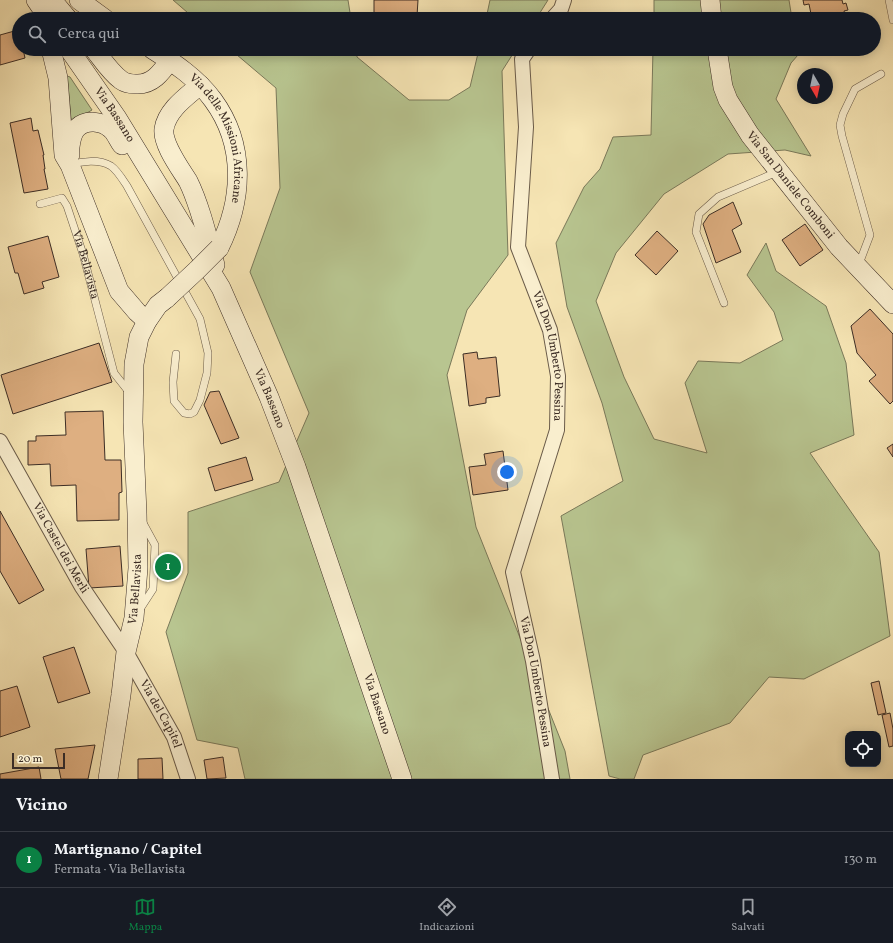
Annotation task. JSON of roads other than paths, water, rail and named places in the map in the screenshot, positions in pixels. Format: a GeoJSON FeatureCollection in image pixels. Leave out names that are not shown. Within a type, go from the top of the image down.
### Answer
{"type":"FeatureCollection","features":[{"type":"Feature","properties":{"kind":"main road"},"geometry":{"type":"LineString","coordinates":[[28,0],[34,12]]}},
{"type":"Feature","properties":{"kind":"main road"},"geometry":{"type":"LineString","coordinates":[[36,0],[44,12]]}},
{"type":"Feature","properties":{"kind":"main road"},"geometry":{"type":"LineString","coordinates":[[52,0],[62,12]]}},
{"type":"Feature","properties":{"kind":"main road"},"geometry":{"type":"LineString","coordinates":[[79,0],[95,12]]}},
{"type":"Feature","properties":{"kind":"main road"},"geometry":{"type":"LineString","coordinates":[[710,0],[711,12]]}},
{"type":"Feature","properties":{"kind":"main road"},"geometry":{"type":"LineString","coordinates":[[53,56],[58,78],[64,155],[70,165],[119,291],[147,321]]}},
{"type":"Feature","properties":{"kind":"main road","name":"Via Bassano"},"geometry":{"type":"LineString","coordinates":[[75,56],[117,118],[221,288],[269,397],[296,468],[402,779]]}},
{"type":"Feature","properties":{"kind":"main road"},"geometry":{"type":"LineString","coordinates":[[100,56],[116,76],[129,84],[144,84],[153,80],[162,72],[170,60]]}},
{"type":"Feature","properties":{"kind":"main road","name":"Via delle Missioni Africane"},"geometry":{"type":"LineString","coordinates":[[163,56],[200,85],[212,99],[226,122],[233,143],[238,169],[238,188],[227,232],[218,248]]}},
{"type":"Feature","properties":{"kind":"main road","name":"Via San Daniele Comboni"},"geometry":{"type":"LineString","coordinates":[[717,56],[722,87],[728,100],[750,134],[839,247],[893,304]]}},
{"type":"Feature","properties":{"kind":"main road"},"geometry":{"type":"LineString","coordinates":[[200,85],[176,106],[167,118],[164,130],[165,142],[189,183],[201,216],[221,288]]}},
{"type":"Feature","properties":{"kind":"main road"},"geometry":{"type":"LineString","coordinates":[[70,165],[70,147],[72,136],[76,128],[86,123],[96,122],[106,125],[112,130],[157,201],[221,288]]}},
{"type":"Feature","properties":{"kind":"main road","name":"Via Bellavista"},"geometry":{"type":"LineString","coordinates":[[108,779],[126,652],[134,618],[138,568],[133,397],[136,351],[139,337],[147,321],[158,305],[198,270],[218,248]]}},
{"type":"Feature","properties":{"kind":"street"},"geometry":{"type":"LineString","coordinates":[[558,12],[564,0]]}},
{"type":"Feature","properties":{"kind":"street","name":"Via Don Umberto Pessina"},"geometry":{"type":"LineString","coordinates":[[524,56],[522,59],[526,127],[518,247],[550,330],[558,376],[557,430],[513,572],[533,661],[552,779]]}},
{"type":"Feature","properties":{"kind":"street","name":"Via Castel dei Merli"},"geometry":{"type":"LineString","coordinates":[[0,442],[82,587],[126,652]]}},
{"type":"Feature","properties":{"kind":"street","name":"Via del Capitel"},"geometry":{"type":"LineString","coordinates":[[126,652],[174,737],[188,779]]}},
{"type":"Feature","properties":{"kind":"lane"},"geometry":{"type":"LineString","coordinates":[[889,0],[893,20]]}},
{"type":"Feature","properties":{"kind":"lane"},"geometry":{"type":"LineString","coordinates":[[858,266],[870,235],[840,125],[843,114],[855,89],[881,74]]}},
{"type":"Feature","properties":{"kind":"lane"},"geometry":{"type":"LineString","coordinates":[[70,165],[82,161],[111,166],[128,186],[200,319],[208,353],[207,373],[200,400],[194,412],[190,414],[184,413],[174,401],[176,354]]}},
{"type":"Feature","properties":{"kind":"lane"},"geometry":{"type":"LineString","coordinates":[[724,303],[696,232],[699,214],[718,197],[779,171]]}},
{"type":"Feature","properties":{"kind":"lane","name":"Via Bellavista"},"geometry":{"type":"LineString","coordinates":[[40,204],[62,198],[67,206],[83,254],[114,373],[133,397]]}},
{"type":"Feature","properties":{"kind":"place","name":"Martignano / Capitel"},"geometry":{"type":"Point","coordinates":[168,567]}}]}
